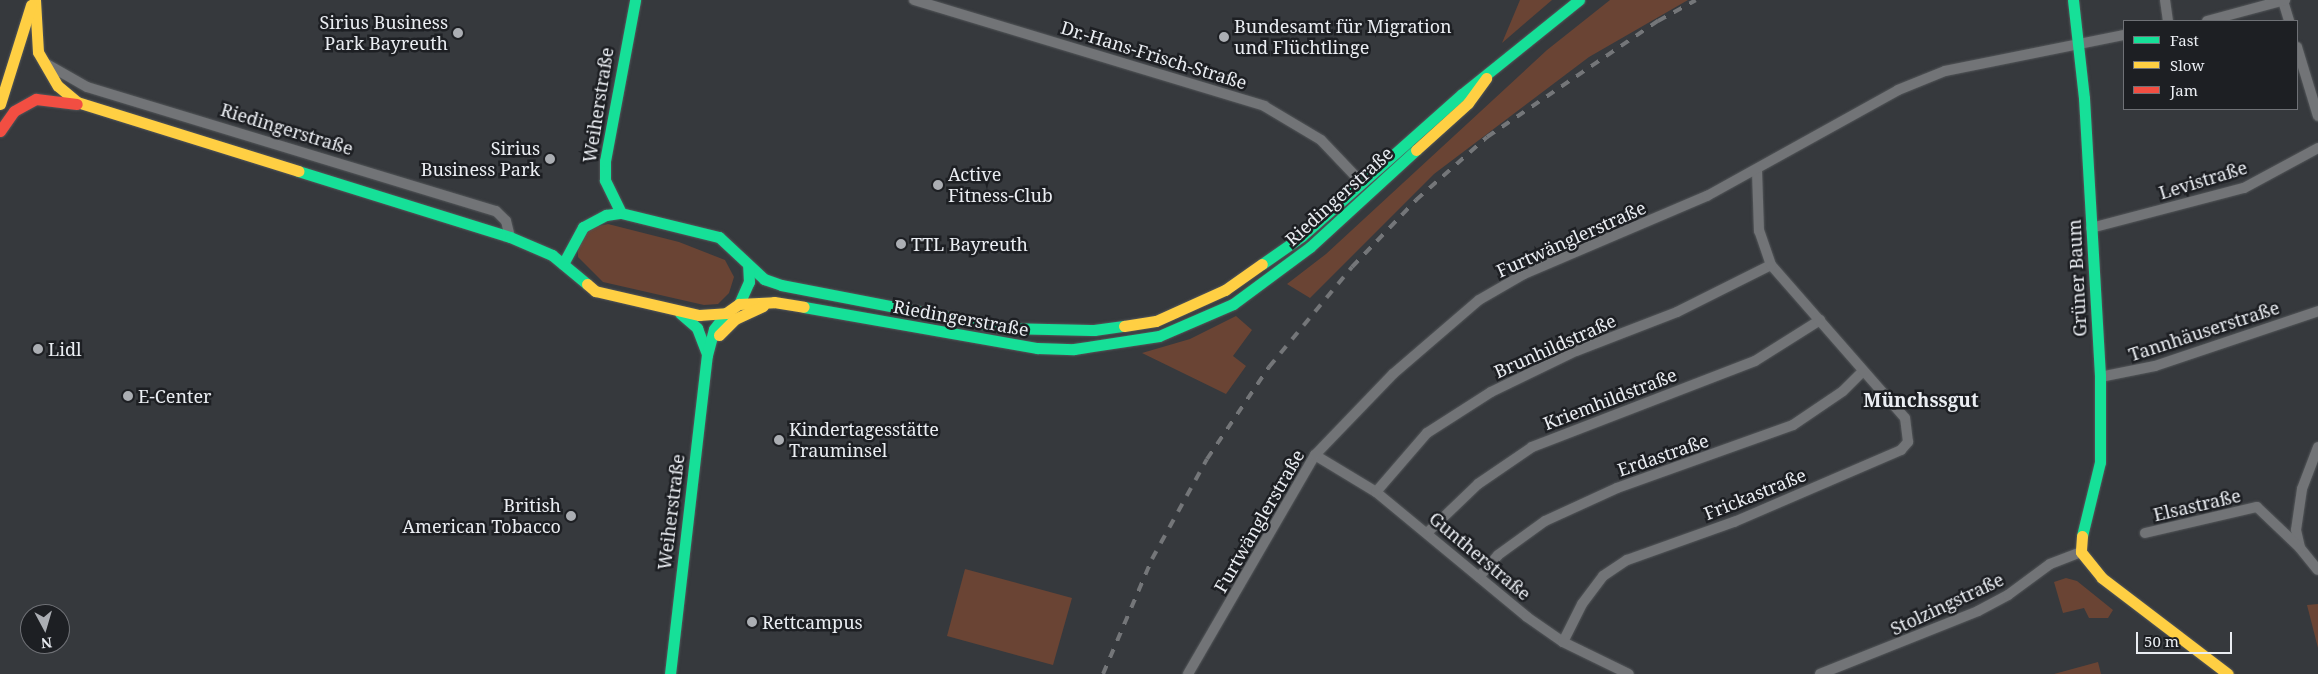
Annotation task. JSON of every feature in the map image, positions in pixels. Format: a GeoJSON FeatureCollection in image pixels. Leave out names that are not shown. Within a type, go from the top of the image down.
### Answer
{"type":"FeatureCollection","features":[{"type":"Feature","properties":{"kind":"main road","name":"Riedingerstraße"},"geometry":{"type":"LineString","coordinates":[[34,0],[34,22],[42,60],[58,86],[90,107],[510,237],[541,249],[563,264],[576,278],[595,291],[699,315],[726,312],[739,304],[774,302],[1014,347],[1074,349],[1159,336],[1199,322],[1233,304],[1310,247],[1468,103],[1486,78]]}},
{"type":"Feature","properties":{"kind":"main road"},"geometry":{"type":"LineString","coordinates":[[0,104],[34,0]]}},
{"type":"Feature","properties":{"kind":"main road","name":"Weiherstraße"},"geometry":{"type":"LineString","coordinates":[[620,213],[605,180],[604,161],[635,0]]}},
{"type":"Feature","properties":{"kind":"main road","name":"Riedingerstraße"},"geometry":{"type":"LineString","coordinates":[[620,213],[719,237],[737,250],[748,265],[764,279],[781,285],[979,324],[1040,330],[1094,330],[1156,321],[1201,303],[1264,265],[1362,183],[1462,94],[1486,78],[1579,0]]}},
{"type":"Feature","properties":{"kind":"main road","name":"Grüner Baum"},"geometry":{"type":"LineString","coordinates":[[2073,0],[2079,42],[2100,377],[2100,462],[2081,536],[2081,552]]}},
{"type":"Feature","properties":{"kind":"main road"},"geometry":{"type":"LineString","coordinates":[[0,131],[14,111],[36,99],[90,107]]}},
{"type":"Feature","properties":{"kind":"main road"},"geometry":{"type":"LineString","coordinates":[[563,264],[583,227],[606,215],[620,213]]}},
{"type":"Feature","properties":{"kind":"main road"},"geometry":{"type":"LineString","coordinates":[[739,304],[749,282],[748,265]]}},
{"type":"Feature","properties":{"kind":"main road"},"geometry":{"type":"LineString","coordinates":[[707,355],[722,330],[735,319],[774,302]]}},
{"type":"Feature","properties":{"kind":"main road"},"geometry":{"type":"LineString","coordinates":[[676,310],[697,328],[707,355]]}},
{"type":"Feature","properties":{"kind":"main road","name":"Weiherstraße"},"geometry":{"type":"LineString","coordinates":[[670,674],[707,355],[714,329],[726,312]]}},
{"type":"Feature","properties":{"kind":"main road"},"geometry":{"type":"LineString","coordinates":[[889,324],[925,314]]}},
{"type":"Feature","properties":{"kind":"main road"},"geometry":{"type":"LineString","coordinates":[[2081,552],[2102,578],[2226,673]]}},
{"type":"Feature","properties":{"kind":"street","name":"Dr.-Hans-Frisch-Straße"},"geometry":{"type":"LineString","coordinates":[[914,0],[1264,106],[1321,140],[1362,183]]}},
{"type":"Feature","properties":{"kind":"street"},"geometry":{"type":"LineString","coordinates":[[2165,0],[2168,20]]}},
{"type":"Feature","properties":{"kind":"street"},"geometry":{"type":"LineString","coordinates":[[2211,20],[2284,1],[2289,20]]}},
{"type":"Feature","properties":{"kind":"street","name":"Furtwänglerstraße"},"geometry":{"type":"LineString","coordinates":[[1188,674],[1315,455],[1393,374],[1480,300],[1524,274],[1707,196],[1757,170],[1849,113],[1945,70],[2079,42],[2123,35]]}},
{"type":"Feature","properties":{"kind":"street"},"geometry":{"type":"LineString","coordinates":[[2298,50],[2318,116]]}},
{"type":"Feature","properties":{"kind":"street","name":"Riedingerstraße"},"geometry":{"type":"LineString","coordinates":[[42,60],[87,87],[496,211],[506,221],[510,237]]}},
{"type":"Feature","properties":{"kind":"street","name":"Levistraße"},"geometry":{"type":"LineString","coordinates":[[2091,228],[2244,188],[2318,148]]}},
{"type":"Feature","properties":{"kind":"street"},"geometry":{"type":"LineString","coordinates":[[1757,170],[1758,231],[1771,265],[1863,371]]}},
{"type":"Feature","properties":{"kind":"street","name":"Brunhildstraße"},"geometry":{"type":"LineString","coordinates":[[1376,492],[1427,433],[1491,392],[1576,351],[1676,312],[1771,265]]}},
{"type":"Feature","properties":{"kind":"street","name":"Tannhäuserstraße"},"geometry":{"type":"LineString","coordinates":[[2100,377],[2155,366],[2318,311]]}},
{"type":"Feature","properties":{"kind":"street","name":"Kriemhildstraße"},"geometry":{"type":"LineString","coordinates":[[1428,532],[1478,484],[1532,447],[1755,361],[1820,320]]}},
{"type":"Feature","properties":{"kind":"street","name":"Erdastraße"},"geometry":{"type":"LineString","coordinates":[[1479,577],[1512,544],[1558,513],[1617,488],[1793,425],[1837,396],[1863,371]]}},
{"type":"Feature","properties":{"kind":"street","name":"Frickastraße"},"geometry":{"type":"LineString","coordinates":[[1563,642],[1582,604],[1603,576],[1627,560],[1734,522],[1901,450],[1908,442],[1905,418],[1863,371]]}},
{"type":"Feature","properties":{"kind":"street"},"geometry":{"type":"LineString","coordinates":[[2300,548],[2297,512],[2318,448]]}},
{"type":"Feature","properties":{"kind":"street","name":"Guntherstraße"},"geometry":{"type":"LineString","coordinates":[[1315,455],[1376,492],[1428,532],[1479,577],[1563,642],[1629,674]]}},
{"type":"Feature","properties":{"kind":"street","name":"Elsastraße"},"geometry":{"type":"LineString","coordinates":[[2145,533],[2257,507],[2300,548],[2318,570]]}},
{"type":"Feature","properties":{"kind":"street","name":"Stolzingstraße"},"geometry":{"type":"LineString","coordinates":[[1820,674],[1978,611],[2008,595],[2050,564],[2081,552]]}},
{"type":"Feature","properties":{"kind":"shaded area"},"geometry":{"type":"Polygon","coordinates":[[[1520,0],[1552,0],[1502,43],[1520,0]]]}},
{"type":"Feature","properties":{"kind":"shaded area"},"geometry":{"type":"Polygon","coordinates":[[[1610,0],[1688,0],[1589,57],[1434,174],[1310,298],[1287,284],[1326,254],[1547,50],[1610,0]]]}},
{"type":"Feature","properties":{"kind":"shaded area"},"geometry":{"type":"Polygon","coordinates":[[[608,224],[679,242],[725,260],[734,277],[729,293],[718,304],[704,305],[603,282],[578,257],[578,242],[585,229],[608,224]]]}},
{"type":"Feature","properties":{"kind":"shaded area"},"geometry":{"type":"Polygon","coordinates":[[[1236,316],[1252,330],[1233,356],[1246,366],[1226,394],[1142,353],[1190,339],[1236,316]]]}},
{"type":"Feature","properties":{"kind":"shaded area"},"geometry":{"type":"Polygon","coordinates":[[[965,569],[1072,598],[1053,665],[947,636],[965,569]]]}},
{"type":"Feature","properties":{"kind":"shaded area"},"geometry":{"type":"Polygon","coordinates":[[[2066,578],[2077,581],[2113,610],[2108,618],[2089,618],[2084,608],[2063,613],[2054,582],[2066,578]]]}},
{"type":"Feature","properties":{"kind":"shaded area"},"geometry":{"type":"Polygon","coordinates":[[[2318,604],[2318,648],[2307,605],[2318,604]]]}},
{"type":"Feature","properties":{"kind":"shaded area"},"geometry":{"type":"Polygon","coordinates":[[[2098,662],[2101,674],[2054,674],[2098,662]]]}},
{"type":"Feature","properties":{"kind":"railway"},"geometry":{"type":"LineString","coordinates":[[1103,674],[1152,559],[1207,459],[1269,367],[1352,267],[1416,200],[1487,137],[1658,21],[1696,0]]}},
{"type":"Feature","properties":{"kind":"traffic: fast"},"geometry":{"type":"LineString","coordinates":[[621,213],[605,180],[605,161],[635,0]]}},
{"type":"Feature","properties":{"kind":"traffic: fast"},"geometry":{"type":"LineString","coordinates":[[1262,264],[1302,236],[1462,94],[1579,0]]}},
{"type":"Feature","properties":{"kind":"traffic: fast"},"geometry":{"type":"LineString","coordinates":[[2073,0],[2084,98],[2100,377],[2100,462],[2082,536]]}},
{"type":"Feature","properties":{"kind":"traffic: fast"},"geometry":{"type":"LineString","coordinates":[[804,307],[1037,348],[1074,349],[1159,336],[1233,304],[1310,247],[1416,150]]}},
{"type":"Feature","properties":{"kind":"traffic: fast"},"geometry":{"type":"LineString","coordinates":[[298,171],[510,237],[552,255],[587,284]]}},
{"type":"Feature","properties":{"kind":"traffic: fast"},"geometry":{"type":"LineString","coordinates":[[563,264],[583,227],[606,215],[621,213],[719,237],[764,279],[781,285],[1005,328],[1094,330],[1124,326]]}},
{"type":"Feature","properties":{"kind":"traffic: fast"},"geometry":{"type":"LineString","coordinates":[[739,304],[749,282],[748,265]]}},
{"type":"Feature","properties":{"kind":"traffic: fast"},"geometry":{"type":"LineString","coordinates":[[680,313],[697,328],[707,354]]}},
{"type":"Feature","properties":{"kind":"traffic: fast"},"geometry":{"type":"LineString","coordinates":[[670,674],[707,355],[714,329],[726,313]]}},
{"type":"Feature","properties":{"kind":"traffic: slow"},"geometry":{"type":"LineString","coordinates":[[35,0],[38,52],[58,86],[77,102],[298,171]]}},
{"type":"Feature","properties":{"kind":"traffic: slow"},"geometry":{"type":"LineString","coordinates":[[0,104],[31,5]]}},
{"type":"Feature","properties":{"kind":"traffic: slow"},"geometry":{"type":"LineString","coordinates":[[1416,150],[1468,103],[1486,78]]}},
{"type":"Feature","properties":{"kind":"traffic: slow"},"geometry":{"type":"LineString","coordinates":[[1124,326],[1156,321],[1225,290],[1262,264]]}},
{"type":"Feature","properties":{"kind":"traffic: slow"},"geometry":{"type":"LineString","coordinates":[[587,284],[595,291],[699,315],[726,313],[739,304],[774,302],[804,307]]}},
{"type":"Feature","properties":{"kind":"traffic: slow"},"geometry":{"type":"LineString","coordinates":[[719,335],[735,319],[763,306]]}},
{"type":"Feature","properties":{"kind":"traffic: slow"},"geometry":{"type":"LineString","coordinates":[[2082,536],[2081,552],[2102,578],[2228,674]]}},
{"type":"Feature","properties":{"kind":"traffic: jam"},"geometry":{"type":"LineString","coordinates":[[0,131],[14,111],[36,99],[77,104]]}},
{"type":"Feature","properties":{"kind":"place","name":"Sirius Business Park Bayreuth"},"geometry":{"type":"Point","coordinates":[458,33]}},
{"type":"Feature","properties":{"kind":"place","name":"Bundesamt für Migration und Flüchtlinge"},"geometry":{"type":"Point","coordinates":[1224,37]}},
{"type":"Feature","properties":{"kind":"place","name":"Sirius Business Park"},"geometry":{"type":"Point","coordinates":[550,159]}},
{"type":"Feature","properties":{"kind":"place","name":"Active Fitness-Club"},"geometry":{"type":"Point","coordinates":[938,185]}},
{"type":"Feature","properties":{"kind":"place","name":"TTL Bayreuth"},"geometry":{"type":"Point","coordinates":[901,244]}},
{"type":"Feature","properties":{"kind":"place","name":"Lidl"},"geometry":{"type":"Point","coordinates":[38,349]}},
{"type":"Feature","properties":{"kind":"place","name":"E-Center"},"geometry":{"type":"Point","coordinates":[128,396]}},
{"type":"Feature","properties":{"kind":"place","name":"Kindertagesstätte Trauminsel"},"geometry":{"type":"Point","coordinates":[779,440]}},
{"type":"Feature","properties":{"kind":"place","name":"British American Tobacco"},"geometry":{"type":"Point","coordinates":[571,516]}},
{"type":"Feature","properties":{"kind":"place","name":"Rettcampus"},"geometry":{"type":"Point","coordinates":[752,622]}},
{"type":"Feature","properties":{"kind":"district","name":"Münchssgut"},"geometry":{"type":"Point","coordinates":[1921,401]}}]}
